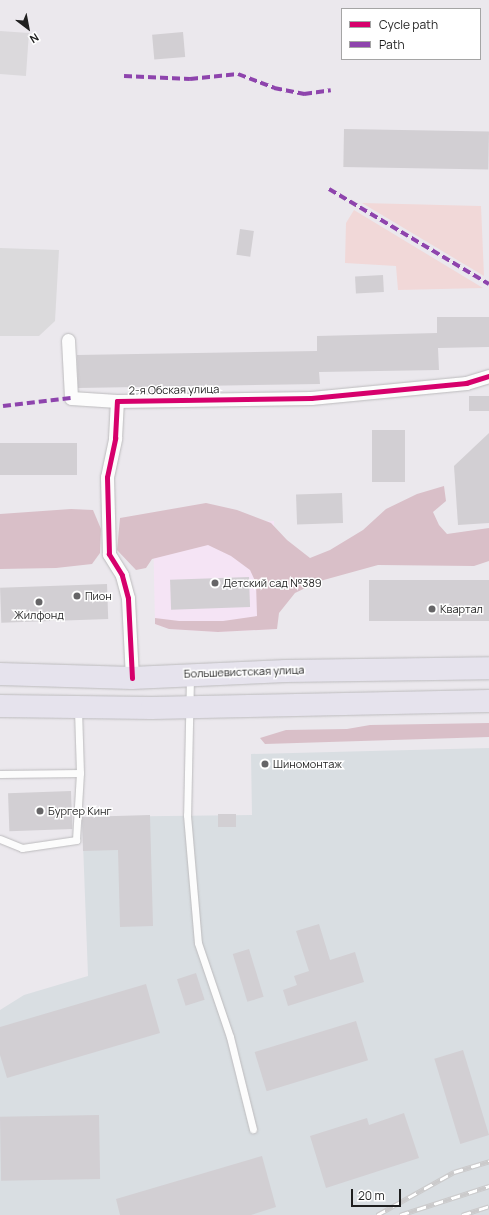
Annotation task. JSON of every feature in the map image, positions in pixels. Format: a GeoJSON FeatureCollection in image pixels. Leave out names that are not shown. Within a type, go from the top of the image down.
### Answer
{"type":"FeatureCollection","features":[{"type":"Feature","properties":{"kind":"highway","name":"Большевистская улица"},"geometry":{"type":"LineString","coordinates":[[0,674],[132,678],[190,673],[489,668]]}},
{"type":"Feature","properties":{"kind":"highway"},"geometry":{"type":"LineString","coordinates":[[0,706],[190,708],[489,701]]}},
{"type":"Feature","properties":{"kind":"street"},"geometry":{"type":"LineString","coordinates":[[68,340],[71,398],[116,401]]}},
{"type":"Feature","properties":{"kind":"street","name":"2-я Обская улица"},"geometry":{"type":"LineString","coordinates":[[132,678],[128,598],[122,575],[109,554],[107,477],[115,438],[116,401],[311,398],[466,383],[489,376]]}},
{"type":"Feature","properties":{"kind":"lane"},"geometry":{"type":"LineString","coordinates":[[190,673],[187,815],[198,943],[230,1037],[253,1129]]}},
{"type":"Feature","properties":{"kind":"lane"},"geometry":{"type":"LineString","coordinates":[[0,839],[22,848],[76,840],[80,773],[78,707]]}},
{"type":"Feature","properties":{"kind":"lane"},"geometry":{"type":"LineString","coordinates":[[0,774],[80,773]]}},
{"type":"Feature","properties":{"kind":"shaded area"},"geometry":{"type":"Polygon","coordinates":[[[0,31],[29,33],[26,76],[0,74],[0,31]]]}},
{"type":"Feature","properties":{"kind":"shaded area"},"geometry":{"type":"Polygon","coordinates":[[[362,203],[481,206],[484,276],[362,203]]]}},
{"type":"Feature","properties":{"kind":"shaded area"},"geometry":{"type":"Polygon","coordinates":[[[354,210],[483,288],[398,290],[396,266],[345,263],[346,223],[354,210]]]}},
{"type":"Feature","properties":{"kind":"shaded area"},"geometry":{"type":"Polygon","coordinates":[[[0,248],[59,250],[55,321],[39,336],[0,336],[0,248]]]}},
{"type":"Feature","properties":{"kind":"shaded area"},"geometry":{"type":"Polygon","coordinates":[[[444,486],[446,501],[433,512],[439,525],[447,534],[489,528],[489,561],[474,566],[378,565],[320,581],[295,593],[279,613],[277,629],[218,632],[169,629],[155,624],[155,618],[179,621],[223,621],[257,616],[256,583],[250,570],[231,556],[208,545],[152,559],[146,568],[136,570],[117,550],[120,518],[206,503],[237,510],[271,523],[287,540],[310,558],[330,550],[363,530],[386,509],[417,494],[444,486]]]}},
{"type":"Feature","properties":{"kind":"shaded area"},"geometry":{"type":"Polygon","coordinates":[[[71,509],[93,510],[101,529],[100,553],[92,564],[56,568],[0,569],[0,514],[71,509]]]}},
{"type":"Feature","properties":{"kind":"shaded area","name":"Детский сад №389"},"geometry":{"type":"Polygon","coordinates":[[[274,521],[277,629],[218,632],[169,629],[155,624],[153,529],[274,521]]]}},
{"type":"Feature","properties":{"kind":"shaded area"},"geometry":{"type":"Polygon","coordinates":[[[489,723],[489,737],[265,744],[260,738],[286,730],[347,729],[370,725],[489,723]]]}},
{"type":"Feature","properties":{"kind":"shaded area"},"geometry":{"type":"Polygon","coordinates":[[[489,748],[489,1215],[0,1215],[0,1010],[24,995],[88,976],[82,817],[252,815],[251,754],[489,748]]]}},
{"type":"Feature","properties":{"kind":"building"},"geometry":{"type":"Polygon","coordinates":[[[183,32],[185,57],[154,60],[152,35],[183,32]]]}},
{"type":"Feature","properties":{"kind":"building"},"geometry":{"type":"Polygon","coordinates":[[[344,129],[489,132],[488,170],[343,167],[344,129]]]}},
{"type":"Feature","properties":{"kind":"building"},"geometry":{"type":"Polygon","coordinates":[[[240,229],[254,231],[250,257],[236,255],[240,229]]]}},
{"type":"Feature","properties":{"kind":"building"},"geometry":{"type":"Polygon","coordinates":[[[383,275],[384,292],[356,293],[355,276],[383,275]]]}},
{"type":"Feature","properties":{"kind":"building"},"geometry":{"type":"Polygon","coordinates":[[[437,317],[489,317],[489,347],[438,348],[439,370],[319,372],[320,384],[78,388],[77,355],[317,351],[317,336],[437,333],[437,317]]]}},
{"type":"Feature","properties":{"kind":"building"},"geometry":{"type":"Polygon","coordinates":[[[469,396],[489,396],[489,411],[469,411],[469,396]]]}},
{"type":"Feature","properties":{"kind":"building"},"geometry":{"type":"Polygon","coordinates":[[[372,430],[405,430],[405,482],[372,482],[372,430]]]}},
{"type":"Feature","properties":{"kind":"building"},"geometry":{"type":"Polygon","coordinates":[[[489,433],[489,523],[458,525],[454,466],[489,433]]]}},
{"type":"Feature","properties":{"kind":"building"},"geometry":{"type":"Polygon","coordinates":[[[0,443],[77,443],[77,475],[0,475],[0,443]]]}},
{"type":"Feature","properties":{"kind":"building"},"geometry":{"type":"Polygon","coordinates":[[[342,493],[343,523],[297,525],[296,495],[342,493]]]}},
{"type":"Feature","properties":{"kind":"building"},"geometry":{"type":"Polygon","coordinates":[[[249,577],[250,607],[171,610],[170,580],[249,577]]]}},
{"type":"Feature","properties":{"kind":"building"},"geometry":{"type":"Polygon","coordinates":[[[369,580],[489,580],[489,621],[369,621],[369,580]]]}},
{"type":"Feature","properties":{"kind":"building"},"geometry":{"type":"Polygon","coordinates":[[[107,584],[108,619],[1,623],[0,588],[107,584]]]}},
{"type":"Feature","properties":{"kind":"building","name":"Бургер Кинг"},"geometry":{"type":"Polygon","coordinates":[[[71,791],[72,829],[9,831],[8,793],[71,791]]]}},
{"type":"Feature","properties":{"kind":"building"},"geometry":{"type":"Polygon","coordinates":[[[218,814],[236,814],[236,827],[218,827],[218,814]]]}},
{"type":"Feature","properties":{"kind":"building"},"geometry":{"type":"Polygon","coordinates":[[[150,815],[153,926],[120,927],[118,850],[83,851],[82,817],[150,815]]]}},
{"type":"Feature","properties":{"kind":"building"},"geometry":{"type":"Polygon","coordinates":[[[319,924],[330,960],[355,952],[364,982],[288,1006],[283,990],[297,985],[294,976],[309,971],[296,931],[319,924]]]}},
{"type":"Feature","properties":{"kind":"building"},"geometry":{"type":"Polygon","coordinates":[[[249,949],[264,997],[247,1002],[233,954],[249,949]]]}},
{"type":"Feature","properties":{"kind":"building"},"geometry":{"type":"Polygon","coordinates":[[[196,973],[205,1000],[186,1006],[177,979],[196,973]]]}},
{"type":"Feature","properties":{"kind":"building"},"geometry":{"type":"Polygon","coordinates":[[[146,984],[160,1033],[7,1078],[0,1055],[0,1027],[146,984]]]}},
{"type":"Feature","properties":{"kind":"building"},"geometry":{"type":"Polygon","coordinates":[[[356,1021],[368,1060],[267,1091],[255,1052],[356,1021]]]}},
{"type":"Feature","properties":{"kind":"building"},"geometry":{"type":"Polygon","coordinates":[[[463,1050],[489,1135],[460,1144],[434,1059],[463,1050]]]}},
{"type":"Feature","properties":{"kind":"building"},"geometry":{"type":"Polygon","coordinates":[[[404,1113],[419,1158],[326,1188],[310,1136],[367,1118],[369,1125],[404,1113]]]}},
{"type":"Feature","properties":{"kind":"building"},"geometry":{"type":"Polygon","coordinates":[[[99,1115],[100,1179],[1,1181],[0,1117],[99,1115]]]}},
{"type":"Feature","properties":{"kind":"building"},"geometry":{"type":"Polygon","coordinates":[[[262,1156],[276,1207],[251,1215],[120,1215],[116,1199],[262,1156]]]}},
{"type":"Feature","properties":{"kind":"railway"},"geometry":{"type":"LineString","coordinates":[[377,1215],[454,1172],[489,1161]]}},
{"type":"Feature","properties":{"kind":"railway"},"geometry":{"type":"LineString","coordinates":[[400,1215],[489,1186]]}},
{"type":"Feature","properties":{"kind":"railway"},"geometry":{"type":"LineString","coordinates":[[462,1215],[489,1206]]}},
{"type":"Feature","properties":{"kind":"marked path"},"geometry":{"type":"LineString","coordinates":[[124,76],[190,79],[238,74],[274,88],[304,94],[331,90]]}},
{"type":"Feature","properties":{"kind":"marked path"},"geometry":{"type":"LineString","coordinates":[[329,189],[489,284]]}},
{"type":"Feature","properties":{"kind":"marked path"},"geometry":{"type":"LineString","coordinates":[[3,406],[71,398]]}},
{"type":"Feature","properties":{"kind":"cycle path"},"geometry":{"type":"LineString","coordinates":[[132,678],[128,598],[122,575],[109,554],[107,477],[115,438],[117,401],[311,398],[466,383],[489,376]]}},
{"type":"Feature","properties":{"kind":"place","name":"Детский сад №389"},"geometry":{"type":"Point","coordinates":[215,583]}},
{"type":"Feature","properties":{"kind":"place","name":"Пион"},"geometry":{"type":"Point","coordinates":[77,596]}},
{"type":"Feature","properties":{"kind":"place","name":"Жилфонд"},"geometry":{"type":"Point","coordinates":[39,602]}},
{"type":"Feature","properties":{"kind":"place","name":"Квартал"},"geometry":{"type":"Point","coordinates":[432,609]}},
{"type":"Feature","properties":{"kind":"place","name":"Шиномонтаж"},"geometry":{"type":"Point","coordinates":[265,764]}},
{"type":"Feature","properties":{"kind":"place","name":"Бургер Кинг"},"geometry":{"type":"Point","coordinates":[40,811]}}]}
